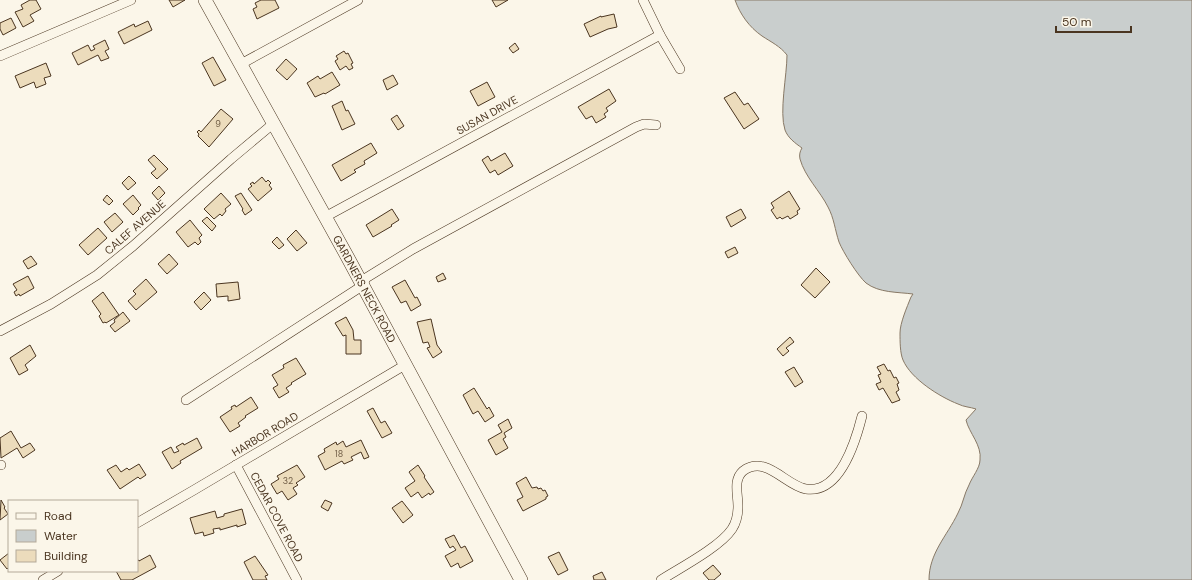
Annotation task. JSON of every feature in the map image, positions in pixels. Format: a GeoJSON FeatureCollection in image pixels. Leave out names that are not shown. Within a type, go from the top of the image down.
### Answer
{"type":"FeatureCollection","features":[{"type":"Feature","properties":{"kind":"street"},"geometry":{"type":"LineString","coordinates":[[0,56],[131,0]]}},
{"type":"Feature","properties":{"kind":"street","name":"GARDNERS NECK ROAD"},"geometry":{"type":"LineString","coordinates":[[205,0],[274,123],[521,580]]}},
{"type":"Feature","properties":{"kind":"street"},"geometry":{"type":"LineString","coordinates":[[241,64],[358,0]]}},
{"type":"Feature","properties":{"kind":"street"},"geometry":{"type":"LineString","coordinates":[[643,0],[660,35],[680,69]]}},
{"type":"Feature","properties":{"kind":"street","name":"SUSAN DRIVE"},"geometry":{"type":"LineString","coordinates":[[325,217],[660,35]]}},
{"type":"Feature","properties":{"kind":"street","name":"CALEF AVENUE"},"geometry":{"type":"LineString","coordinates":[[0,331],[57,301],[97,276],[274,123]]}},
{"type":"Feature","properties":{"kind":"street"},"geometry":{"type":"LineString","coordinates":[[186,400],[362,286],[366,278],[413,249],[622,134],[644,124],[656,125]]}},
{"type":"Feature","properties":{"kind":"street","name":"HARBOR ROAD"},"geometry":{"type":"LineString","coordinates":[[138,522],[405,365]]}},
{"type":"Feature","properties":{"kind":"street"},"geometry":{"type":"LineString","coordinates":[[661,580],[718,543],[732,528],[738,507],[736,491],[737,482],[745,470],[758,466],[767,468],[792,483],[807,489],[817,489],[826,485],[833,479],[847,458],[857,437],[862,416]]}},
{"type":"Feature","properties":{"kind":"street","name":"CEDAR COVE ROAD"},"geometry":{"type":"LineString","coordinates":[[236,465],[297,580]]}},
{"type":"Feature","properties":{"kind":"street"},"geometry":{"type":"LineString","coordinates":[[43,580],[56,572]]}},
{"type":"Feature","properties":{"kind":"water"},"geometry":{"type":"Polygon","coordinates":[[[735,0],[1192,0],[1192,580],[929,580],[935,553],[960,510],[967,488],[980,463],[979,449],[966,420],[976,409],[960,405],[935,392],[912,374],[907,367],[901,354],[900,329],[913,294],[889,292],[871,286],[863,280],[847,258],[839,242],[830,211],[802,166],[800,152],[802,148],[790,138],[785,130],[783,122],[783,104],[787,55],[753,29],[742,15],[735,0]]]}},
{"type":"Feature","properties":{"kind":"building"},"geometry":{"type":"Polygon","coordinates":[[[30,0],[36,0],[41,9],[30,15],[34,21],[23,27],[15,12],[23,9],[21,5],[30,0]]]}},
{"type":"Feature","properties":{"kind":"building"},"geometry":{"type":"Polygon","coordinates":[[[169,0],[185,0],[173,7],[169,0]]]}},
{"type":"Feature","properties":{"kind":"building"},"geometry":{"type":"Polygon","coordinates":[[[261,0],[275,0],[279,8],[257,19],[253,9],[257,7],[255,3],[261,0]]]}},
{"type":"Feature","properties":{"kind":"building"},"geometry":{"type":"Polygon","coordinates":[[[492,0],[508,0],[496,7],[492,0]]]}},
{"type":"Feature","properties":{"kind":"building"},"geometry":{"type":"Polygon","coordinates":[[[614,14],[617,27],[608,29],[590,37],[584,24],[601,16],[614,14]]]}},
{"type":"Feature","properties":{"kind":"building"},"geometry":{"type":"Polygon","coordinates":[[[11,18],[16,28],[3,35],[0,29],[0,23],[11,18]]]}},
{"type":"Feature","properties":{"kind":"building"},"geometry":{"type":"Polygon","coordinates":[[[148,21],[152,30],[124,44],[118,32],[134,24],[135,27],[148,21]]]}},
{"type":"Feature","properties":{"kind":"building"},"geometry":{"type":"Polygon","coordinates":[[[105,40],[109,49],[105,51],[109,58],[101,61],[98,55],[78,65],[72,53],[88,45],[91,51],[95,49],[93,46],[105,40]]]}},
{"type":"Feature","properties":{"kind":"building"},"geometry":{"type":"Polygon","coordinates":[[[515,43],[519,49],[513,53],[509,48],[515,43]]]}},
{"type":"Feature","properties":{"kind":"building"},"geometry":{"type":"Polygon","coordinates":[[[344,51],[346,54],[348,53],[353,63],[351,64],[353,68],[349,70],[346,66],[340,70],[335,61],[338,59],[336,56],[344,51]]]}},
{"type":"Feature","properties":{"kind":"building"},"geometry":{"type":"Polygon","coordinates":[[[213,57],[226,80],[214,86],[202,63],[213,57]]]}},
{"type":"Feature","properties":{"kind":"building"},"geometry":{"type":"Polygon","coordinates":[[[286,59],[297,69],[287,80],[276,70],[286,59]]]}},
{"type":"Feature","properties":{"kind":"building"},"geometry":{"type":"Polygon","coordinates":[[[46,63],[51,76],[44,78],[46,84],[36,88],[34,82],[20,88],[15,76],[46,63]]]}},
{"type":"Feature","properties":{"kind":"building"},"geometry":{"type":"Polygon","coordinates":[[[332,72],[340,85],[325,94],[324,93],[315,97],[307,83],[318,76],[320,79],[332,72]]]}},
{"type":"Feature","properties":{"kind":"building"},"geometry":{"type":"Polygon","coordinates":[[[393,75],[398,84],[387,90],[383,80],[393,75]]]}},
{"type":"Feature","properties":{"kind":"building"},"geometry":{"type":"Polygon","coordinates":[[[487,82],[495,97],[478,106],[470,91],[487,82]]]}},
{"type":"Feature","properties":{"kind":"building"},"geometry":{"type":"Polygon","coordinates":[[[609,89],[616,101],[606,108],[608,111],[604,114],[606,117],[596,123],[592,116],[586,119],[578,107],[609,89]]]}},
{"type":"Feature","properties":{"kind":"building"},"geometry":{"type":"Polygon","coordinates":[[[735,92],[744,105],[748,103],[759,119],[744,129],[724,98],[735,92]]]}},
{"type":"Feature","properties":{"kind":"building"},"geometry":{"type":"Polygon","coordinates":[[[342,101],[346,111],[348,110],[355,124],[342,130],[332,106],[342,101]]]}},
{"type":"Feature","properties":{"kind":"building"},"geometry":{"type":"Polygon","coordinates":[[[221,109],[233,119],[209,147],[198,136],[199,134],[197,132],[199,130],[201,132],[221,109]]]}},
{"type":"Feature","properties":{"kind":"building"},"geometry":{"type":"Polygon","coordinates":[[[397,115],[404,126],[398,130],[391,119],[397,115]]]}},
{"type":"Feature","properties":{"kind":"building"},"geometry":{"type":"Polygon","coordinates":[[[371,143],[377,153],[364,161],[365,164],[354,170],[356,172],[341,181],[332,165],[371,143]]]}},
{"type":"Feature","properties":{"kind":"building"},"geometry":{"type":"Polygon","coordinates":[[[505,153],[513,166],[498,175],[495,170],[490,173],[482,160],[488,156],[491,161],[505,153]]]}},
{"type":"Feature","properties":{"kind":"building"},"geometry":{"type":"Polygon","coordinates":[[[154,155],[168,169],[157,179],[151,173],[156,169],[148,160],[154,155]]]}},
{"type":"Feature","properties":{"kind":"building"},"geometry":{"type":"Polygon","coordinates":[[[129,176],[136,183],[128,190],[122,183],[129,176]]]}},
{"type":"Feature","properties":{"kind":"building"},"geometry":{"type":"Polygon","coordinates":[[[262,177],[266,182],[268,180],[271,183],[269,185],[272,189],[258,201],[248,189],[252,186],[250,184],[253,182],[254,184],[262,177]]]}},
{"type":"Feature","properties":{"kind":"building"},"geometry":{"type":"Polygon","coordinates":[[[159,186],[165,193],[158,200],[152,193],[159,186]]]}},
{"type":"Feature","properties":{"kind":"building"},"geometry":{"type":"Polygon","coordinates":[[[789,191],[800,209],[797,211],[798,214],[790,219],[788,216],[782,219],[780,217],[777,219],[771,210],[774,208],[771,203],[789,191]]]}},
{"type":"Feature","properties":{"kind":"building"},"geometry":{"type":"Polygon","coordinates":[[[221,193],[231,204],[225,209],[226,211],[222,216],[220,214],[214,219],[204,209],[221,193]]]}},
{"type":"Feature","properties":{"kind":"building"},"geometry":{"type":"Polygon","coordinates":[[[241,193],[252,210],[245,215],[235,196],[241,193]]]}},
{"type":"Feature","properties":{"kind":"building"},"geometry":{"type":"Polygon","coordinates":[[[107,195],[113,201],[109,205],[103,200],[107,195]]]}},
{"type":"Feature","properties":{"kind":"building"},"geometry":{"type":"Polygon","coordinates":[[[133,195],[141,205],[133,215],[123,204],[133,195]]]}},
{"type":"Feature","properties":{"kind":"building"},"geometry":{"type":"Polygon","coordinates":[[[392,209],[399,220],[373,237],[366,225],[392,209]]]}},
{"type":"Feature","properties":{"kind":"building"},"geometry":{"type":"Polygon","coordinates":[[[741,209],[746,218],[731,227],[726,217],[741,209]]]}},
{"type":"Feature","properties":{"kind":"building"},"geometry":{"type":"Polygon","coordinates":[[[115,213],[123,222],[112,232],[104,222],[115,213]]]}},
{"type":"Feature","properties":{"kind":"building"},"geometry":{"type":"Polygon","coordinates":[[[207,217],[216,226],[212,231],[202,221],[207,217]]]}},
{"type":"Feature","properties":{"kind":"building"},"geometry":{"type":"Polygon","coordinates":[[[190,220],[202,235],[199,238],[201,242],[198,245],[195,242],[188,247],[176,232],[190,220]]]}},
{"type":"Feature","properties":{"kind":"building"},"geometry":{"type":"Polygon","coordinates":[[[98,228],[107,238],[88,255],[79,245],[98,228]]]}},
{"type":"Feature","properties":{"kind":"building"},"geometry":{"type":"Polygon","coordinates":[[[296,230],[307,243],[297,251],[287,239],[296,230]]]}},
{"type":"Feature","properties":{"kind":"building"},"geometry":{"type":"Polygon","coordinates":[[[277,237],[284,245],[279,249],[272,242],[277,237]]]}},
{"type":"Feature","properties":{"kind":"building"},"geometry":{"type":"Polygon","coordinates":[[[735,247],[738,253],[728,258],[725,252],[735,247]]]}},
{"type":"Feature","properties":{"kind":"building"},"geometry":{"type":"Polygon","coordinates":[[[169,254],[178,264],[167,274],[158,264],[169,254]]]}},
{"type":"Feature","properties":{"kind":"building"},"geometry":{"type":"Polygon","coordinates":[[[31,256],[37,264],[28,269],[23,261],[31,256]]]}},
{"type":"Feature","properties":{"kind":"building"},"geometry":{"type":"Polygon","coordinates":[[[816,268],[830,282],[815,298],[801,285],[816,268]]]}},
{"type":"Feature","properties":{"kind":"building"},"geometry":{"type":"Polygon","coordinates":[[[443,273],[446,279],[438,282],[436,277],[443,273]]]}},
{"type":"Feature","properties":{"kind":"building"},"geometry":{"type":"Polygon","coordinates":[[[28,276],[34,288],[20,296],[19,294],[16,296],[14,292],[17,290],[13,284],[28,276]]]}},
{"type":"Feature","properties":{"kind":"building"},"geometry":{"type":"Polygon","coordinates":[[[146,279],[157,292],[136,310],[128,301],[136,294],[133,291],[146,279]]]}},
{"type":"Feature","properties":{"kind":"building"},"geometry":{"type":"Polygon","coordinates":[[[405,280],[415,298],[417,297],[421,305],[411,311],[406,301],[401,303],[392,287],[405,280]]]}},
{"type":"Feature","properties":{"kind":"building"},"geometry":{"type":"Polygon","coordinates":[[[238,282],[240,299],[228,301],[228,296],[217,297],[216,284],[238,282]]]}},
{"type":"Feature","properties":{"kind":"building"},"geometry":{"type":"Polygon","coordinates":[[[103,292],[119,315],[106,323],[103,323],[99,316],[101,314],[92,301],[103,292]]]}},
{"type":"Feature","properties":{"kind":"building"},"geometry":{"type":"Polygon","coordinates":[[[204,292],[211,300],[201,310],[194,302],[204,292]]]}},
{"type":"Feature","properties":{"kind":"building"},"geometry":{"type":"Polygon","coordinates":[[[123,312],[130,321],[115,332],[110,326],[123,312]]]}},
{"type":"Feature","properties":{"kind":"building"},"geometry":{"type":"Polygon","coordinates":[[[346,317],[353,330],[354,340],[361,340],[361,354],[346,354],[346,335],[343,336],[335,323],[346,317]]]}},
{"type":"Feature","properties":{"kind":"building"},"geometry":{"type":"Polygon","coordinates":[[[431,319],[437,345],[442,352],[433,358],[427,348],[430,347],[428,342],[423,343],[417,322],[431,319]]]}},
{"type":"Feature","properties":{"kind":"building"},"geometry":{"type":"Polygon","coordinates":[[[790,337],[794,342],[786,348],[789,351],[783,356],[777,349],[790,337]]]}},
{"type":"Feature","properties":{"kind":"building"},"geometry":{"type":"Polygon","coordinates":[[[30,345],[36,356],[25,365],[28,370],[19,375],[10,358],[30,345]]]}},
{"type":"Feature","properties":{"kind":"building"},"geometry":{"type":"Polygon","coordinates":[[[296,358],[306,374],[291,383],[292,384],[286,388],[289,392],[279,398],[273,388],[278,385],[272,375],[284,368],[283,365],[296,358]]]}},
{"type":"Feature","properties":{"kind":"building"},"geometry":{"type":"Polygon","coordinates":[[[884,364],[888,371],[890,370],[894,378],[896,377],[899,383],[897,384],[899,390],[896,392],[900,400],[892,403],[883,388],[879,390],[876,384],[881,382],[878,375],[881,374],[877,367],[884,364]]]}},
{"type":"Feature","properties":{"kind":"building"},"geometry":{"type":"Polygon","coordinates":[[[794,367],[803,382],[795,387],[785,372],[794,367]]]}},
{"type":"Feature","properties":{"kind":"building"},"geometry":{"type":"Polygon","coordinates":[[[474,388],[487,409],[489,407],[494,416],[485,422],[478,411],[473,414],[463,395],[474,388]]]}},
{"type":"Feature","properties":{"kind":"building"},"geometry":{"type":"Polygon","coordinates":[[[251,397],[258,408],[245,416],[246,417],[238,423],[240,426],[230,432],[220,417],[232,409],[231,407],[235,405],[236,407],[251,397]]]}},
{"type":"Feature","properties":{"kind":"building"},"geometry":{"type":"Polygon","coordinates":[[[373,408],[381,423],[385,421],[392,433],[382,438],[367,411],[373,408]]]}},
{"type":"Feature","properties":{"kind":"building"},"geometry":{"type":"Polygon","coordinates":[[[508,419],[512,428],[504,433],[506,437],[503,439],[508,448],[496,455],[488,440],[502,432],[498,425],[508,419]]]}},
{"type":"Feature","properties":{"kind":"building"},"geometry":{"type":"Polygon","coordinates":[[[11,431],[21,448],[30,443],[35,450],[23,458],[17,448],[1,458],[0,438],[11,431]]]}},
{"type":"Feature","properties":{"kind":"building"},"geometry":{"type":"Polygon","coordinates":[[[197,438],[202,448],[180,461],[181,463],[172,469],[162,452],[171,447],[174,453],[179,451],[176,447],[183,443],[184,445],[197,438]]]}},
{"type":"Feature","properties":{"kind":"building"},"geometry":{"type":"Polygon","coordinates":[[[361,440],[369,457],[364,459],[361,452],[351,457],[353,460],[344,464],[342,461],[325,470],[318,456],[325,452],[324,449],[336,442],[337,445],[343,441],[346,447],[361,440]]]}},
{"type":"Feature","properties":{"kind":"building"},"geometry":{"type":"Polygon","coordinates":[[[139,464],[146,475],[140,479],[138,477],[120,489],[107,470],[116,465],[121,472],[127,468],[129,470],[139,464]]]}},
{"type":"Feature","properties":{"kind":"building"},"geometry":{"type":"Polygon","coordinates":[[[297,465],[305,477],[296,483],[298,485],[293,488],[297,494],[288,500],[282,491],[277,494],[271,484],[279,479],[277,476],[297,465]]]}},
{"type":"Feature","properties":{"kind":"building"},"geometry":{"type":"Polygon","coordinates":[[[418,465],[434,492],[430,495],[429,493],[422,498],[418,492],[411,497],[405,488],[415,481],[409,472],[418,465]]]}},
{"type":"Feature","properties":{"kind":"building"},"geometry":{"type":"Polygon","coordinates":[[[526,477],[532,488],[537,487],[538,489],[541,488],[543,491],[545,490],[548,496],[546,499],[523,511],[517,500],[523,497],[516,483],[526,477]]]}},
{"type":"Feature","properties":{"kind":"building"},"geometry":{"type":"Polygon","coordinates":[[[1,500],[8,514],[0,520],[1,500]]]}},
{"type":"Feature","properties":{"kind":"building"},"geometry":{"type":"Polygon","coordinates":[[[325,500],[332,503],[328,511],[321,507],[325,500]]]}},
{"type":"Feature","properties":{"kind":"building"},"geometry":{"type":"Polygon","coordinates":[[[402,501],[413,515],[403,523],[392,508],[402,501]]]}},
{"type":"Feature","properties":{"kind":"building"},"geometry":{"type":"Polygon","coordinates":[[[242,509],[246,524],[220,530],[220,528],[213,529],[214,533],[204,536],[203,532],[195,534],[190,518],[215,511],[217,518],[224,516],[224,514],[242,509]]]}},
{"type":"Feature","properties":{"kind":"building"},"geometry":{"type":"Polygon","coordinates":[[[454,535],[461,548],[465,546],[473,561],[460,568],[458,563],[451,567],[445,556],[456,550],[453,546],[450,548],[445,539],[454,535]]]}},
{"type":"Feature","properties":{"kind":"building"},"geometry":{"type":"Polygon","coordinates":[[[559,552],[568,570],[558,575],[548,557],[559,552]]]}},
{"type":"Feature","properties":{"kind":"building"},"geometry":{"type":"Polygon","coordinates":[[[8,554],[7,569],[0,560],[8,554]]]}},
{"type":"Feature","properties":{"kind":"building"},"geometry":{"type":"Polygon","coordinates":[[[150,555],[156,567],[132,580],[121,580],[117,572],[138,572],[139,561],[150,555]]]}},
{"type":"Feature","properties":{"kind":"building"},"geometry":{"type":"Polygon","coordinates":[[[255,556],[268,575],[265,576],[267,580],[253,580],[244,562],[255,556]]]}},
{"type":"Feature","properties":{"kind":"building"},"geometry":{"type":"Polygon","coordinates":[[[713,565],[721,574],[714,580],[709,580],[703,573],[713,565]]]}},
{"type":"Feature","properties":{"kind":"building"},"geometry":{"type":"Polygon","coordinates":[[[602,572],[606,580],[594,580],[593,576],[602,572]]]}}]}
